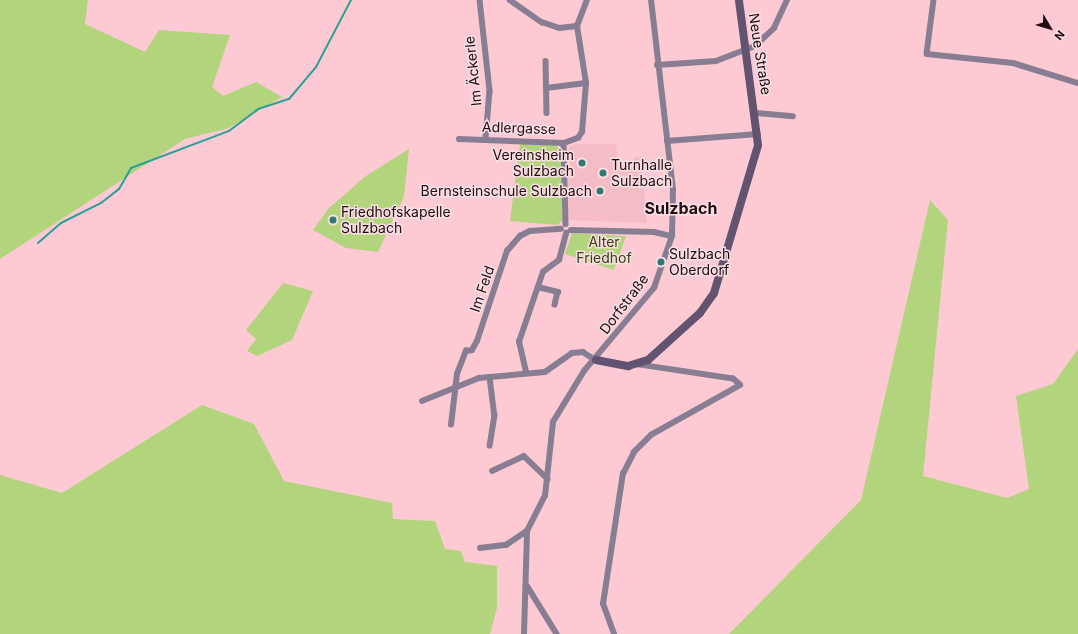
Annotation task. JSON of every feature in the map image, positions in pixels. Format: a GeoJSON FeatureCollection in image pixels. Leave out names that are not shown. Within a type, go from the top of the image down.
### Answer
{"type":"FeatureCollection","features":[{"type":"Feature","properties":{"kind":"street","name":"Im Äckerle"},"geometry":{"type":"LineString","coordinates":[[480,0],[490,90],[486,139]]}},
{"type":"Feature","properties":{"kind":"street"},"geometry":{"type":"LineString","coordinates":[[510,0],[542,22],[559,28],[577,26]]}},
{"type":"Feature","properties":{"kind":"street"},"geometry":{"type":"LineString","coordinates":[[546,88],[586,83],[577,26],[587,0]]}},
{"type":"Feature","properties":{"kind":"street","name":"Dorfstraße"},"geometry":{"type":"LineString","coordinates":[[524,634],[528,587],[527,531],[545,496],[553,422],[566,396],[654,288],[672,236],[673,190],[657,65],[651,0]]}},
{"type":"Feature","properties":{"kind":"street","name":"Neue Straße"},"geometry":{"type":"LineString","coordinates":[[639,365],[700,313],[714,292],[755,158],[758,134],[756,113],[739,0]]}},
{"type":"Feature","properties":{"kind":"street"},"geometry":{"type":"LineString","coordinates":[[657,65],[716,61],[756,46],[774,28],[787,0]]}},
{"type":"Feature","properties":{"kind":"street"},"geometry":{"type":"LineString","coordinates":[[934,0],[927,54],[1013,62],[1078,83]]}},
{"type":"Feature","properties":{"kind":"street"},"geometry":{"type":"LineString","coordinates":[[546,61],[549,84],[546,88],[547,113]]}},
{"type":"Feature","properties":{"kind":"street","name":"Adlergasse"},"geometry":{"type":"LineString","coordinates":[[459,139],[564,142],[578,138],[582,132],[586,83]]}},
{"type":"Feature","properties":{"kind":"street","name":"Neue Straße"},"geometry":{"type":"LineString","coordinates":[[756,113],[793,116]]}},
{"type":"Feature","properties":{"kind":"street"},"geometry":{"type":"LineString","coordinates":[[667,141],[758,134]]}},
{"type":"Feature","properties":{"kind":"street"},"geometry":{"type":"LineString","coordinates":[[526,372],[519,342],[543,272],[563,252],[568,232],[566,224],[564,142]]}},
{"type":"Feature","properties":{"kind":"street"},"geometry":{"type":"LineString","coordinates":[[566,224],[561,229],[568,232],[654,232],[672,236]]}},
{"type":"Feature","properties":{"kind":"street","name":"Im Feld"},"geometry":{"type":"LineString","coordinates":[[451,425],[454,388],[457,374],[466,352],[472,350],[477,341],[513,243],[530,231],[561,229]]}},
{"type":"Feature","properties":{"kind":"street"},"geometry":{"type":"LineString","coordinates":[[538,287],[558,292],[555,305]]}},
{"type":"Feature","properties":{"kind":"street"},"geometry":{"type":"LineString","coordinates":[[422,402],[454,388],[490,376],[526,372],[545,372],[572,353],[582,352],[596,360],[733,379],[740,385],[651,435],[634,452],[623,474],[603,604],[614,634]]}},
{"type":"Feature","properties":{"kind":"street"},"geometry":{"type":"LineString","coordinates":[[490,376],[495,415],[490,446]]}},
{"type":"Feature","properties":{"kind":"street"},"geometry":{"type":"LineString","coordinates":[[492,471],[524,456],[548,479]]}},
{"type":"Feature","properties":{"kind":"street","name":"Dorfstraße"},"geometry":{"type":"LineString","coordinates":[[480,548],[506,545],[527,531]]}},
{"type":"Feature","properties":{"kind":"street"},"geometry":{"type":"LineString","coordinates":[[528,587],[556,634]]}},
{"type":"Feature","properties":{"kind":"shaded area","name":"Bernsteinschule Sulzbach"},"geometry":{"type":"Polygon","coordinates":[[[575,144],[616,144],[619,168],[633,167],[634,157],[641,156],[647,223],[567,220],[569,147],[575,144]]]}},
{"type":"Feature","properties":{"kind":"green space"},"geometry":{"type":"Polygon","coordinates":[[[0,0],[88,0],[85,24],[145,52],[159,30],[230,35],[212,87],[223,96],[256,82],[282,97],[229,128],[185,139],[0,259],[0,0]]]}},
{"type":"Feature","properties":{"kind":"green space"},"geometry":{"type":"Polygon","coordinates":[[[520,144],[555,145],[562,150],[562,221],[557,225],[510,221],[520,144]]]}},
{"type":"Feature","properties":{"kind":"green space"},"geometry":{"type":"Polygon","coordinates":[[[409,149],[404,196],[378,252],[346,248],[313,230],[329,208],[366,176],[409,149]]]}},
{"type":"Feature","properties":{"kind":"green space"},"geometry":{"type":"Polygon","coordinates":[[[930,200],[948,220],[923,476],[1007,498],[1029,489],[1016,396],[1053,384],[1078,349],[1078,634],[729,634],[861,500],[930,200]]]}},
{"type":"Feature","properties":{"kind":"green space","name":"Alter Friedhof"},"geometry":{"type":"Polygon","coordinates":[[[572,233],[626,236],[614,270],[565,254],[572,233]]]}},
{"type":"Feature","properties":{"kind":"green space"},"geometry":{"type":"Polygon","coordinates":[[[283,283],[313,291],[292,340],[257,356],[247,351],[256,339],[246,330],[283,283]]]}},
{"type":"Feature","properties":{"kind":"green space"},"geometry":{"type":"Polygon","coordinates":[[[202,405],[254,424],[284,481],[392,503],[393,519],[435,521],[445,549],[461,551],[465,562],[497,566],[497,608],[490,634],[0,634],[0,475],[62,493],[202,405]]]}},
{"type":"Feature","properties":{"kind":"waterway"},"geometry":{"type":"LineString","coordinates":[[38,243],[61,223],[101,203],[119,189],[131,168],[229,131],[258,109],[289,99],[316,67],[351,0]]}},
{"type":"Feature","properties":{"kind":"place","name":"Vereinsheim Sulzbach"},"geometry":{"type":"Point","coordinates":[582,163]}},
{"type":"Feature","properties":{"kind":"place","name":"Turnhalle Sulzbach"},"geometry":{"type":"Point","coordinates":[603,173]}},
{"type":"Feature","properties":{"kind":"place","name":"Bernsteinschule Sulzbach"},"geometry":{"type":"Point","coordinates":[600,191]}},
{"type":"Feature","properties":{"kind":"place","name":"Friedhofskapelle Sulzbach"},"geometry":{"type":"Point","coordinates":[333,220]}},
{"type":"Feature","properties":{"kind":"place","name":"Sulzbach Oberdorf"},"geometry":{"type":"Point","coordinates":[661,262]}},
{"type":"Feature","properties":{"kind":"district","name":"Sulzbach"},"geometry":{"type":"Point","coordinates":[681,208]}}]}
